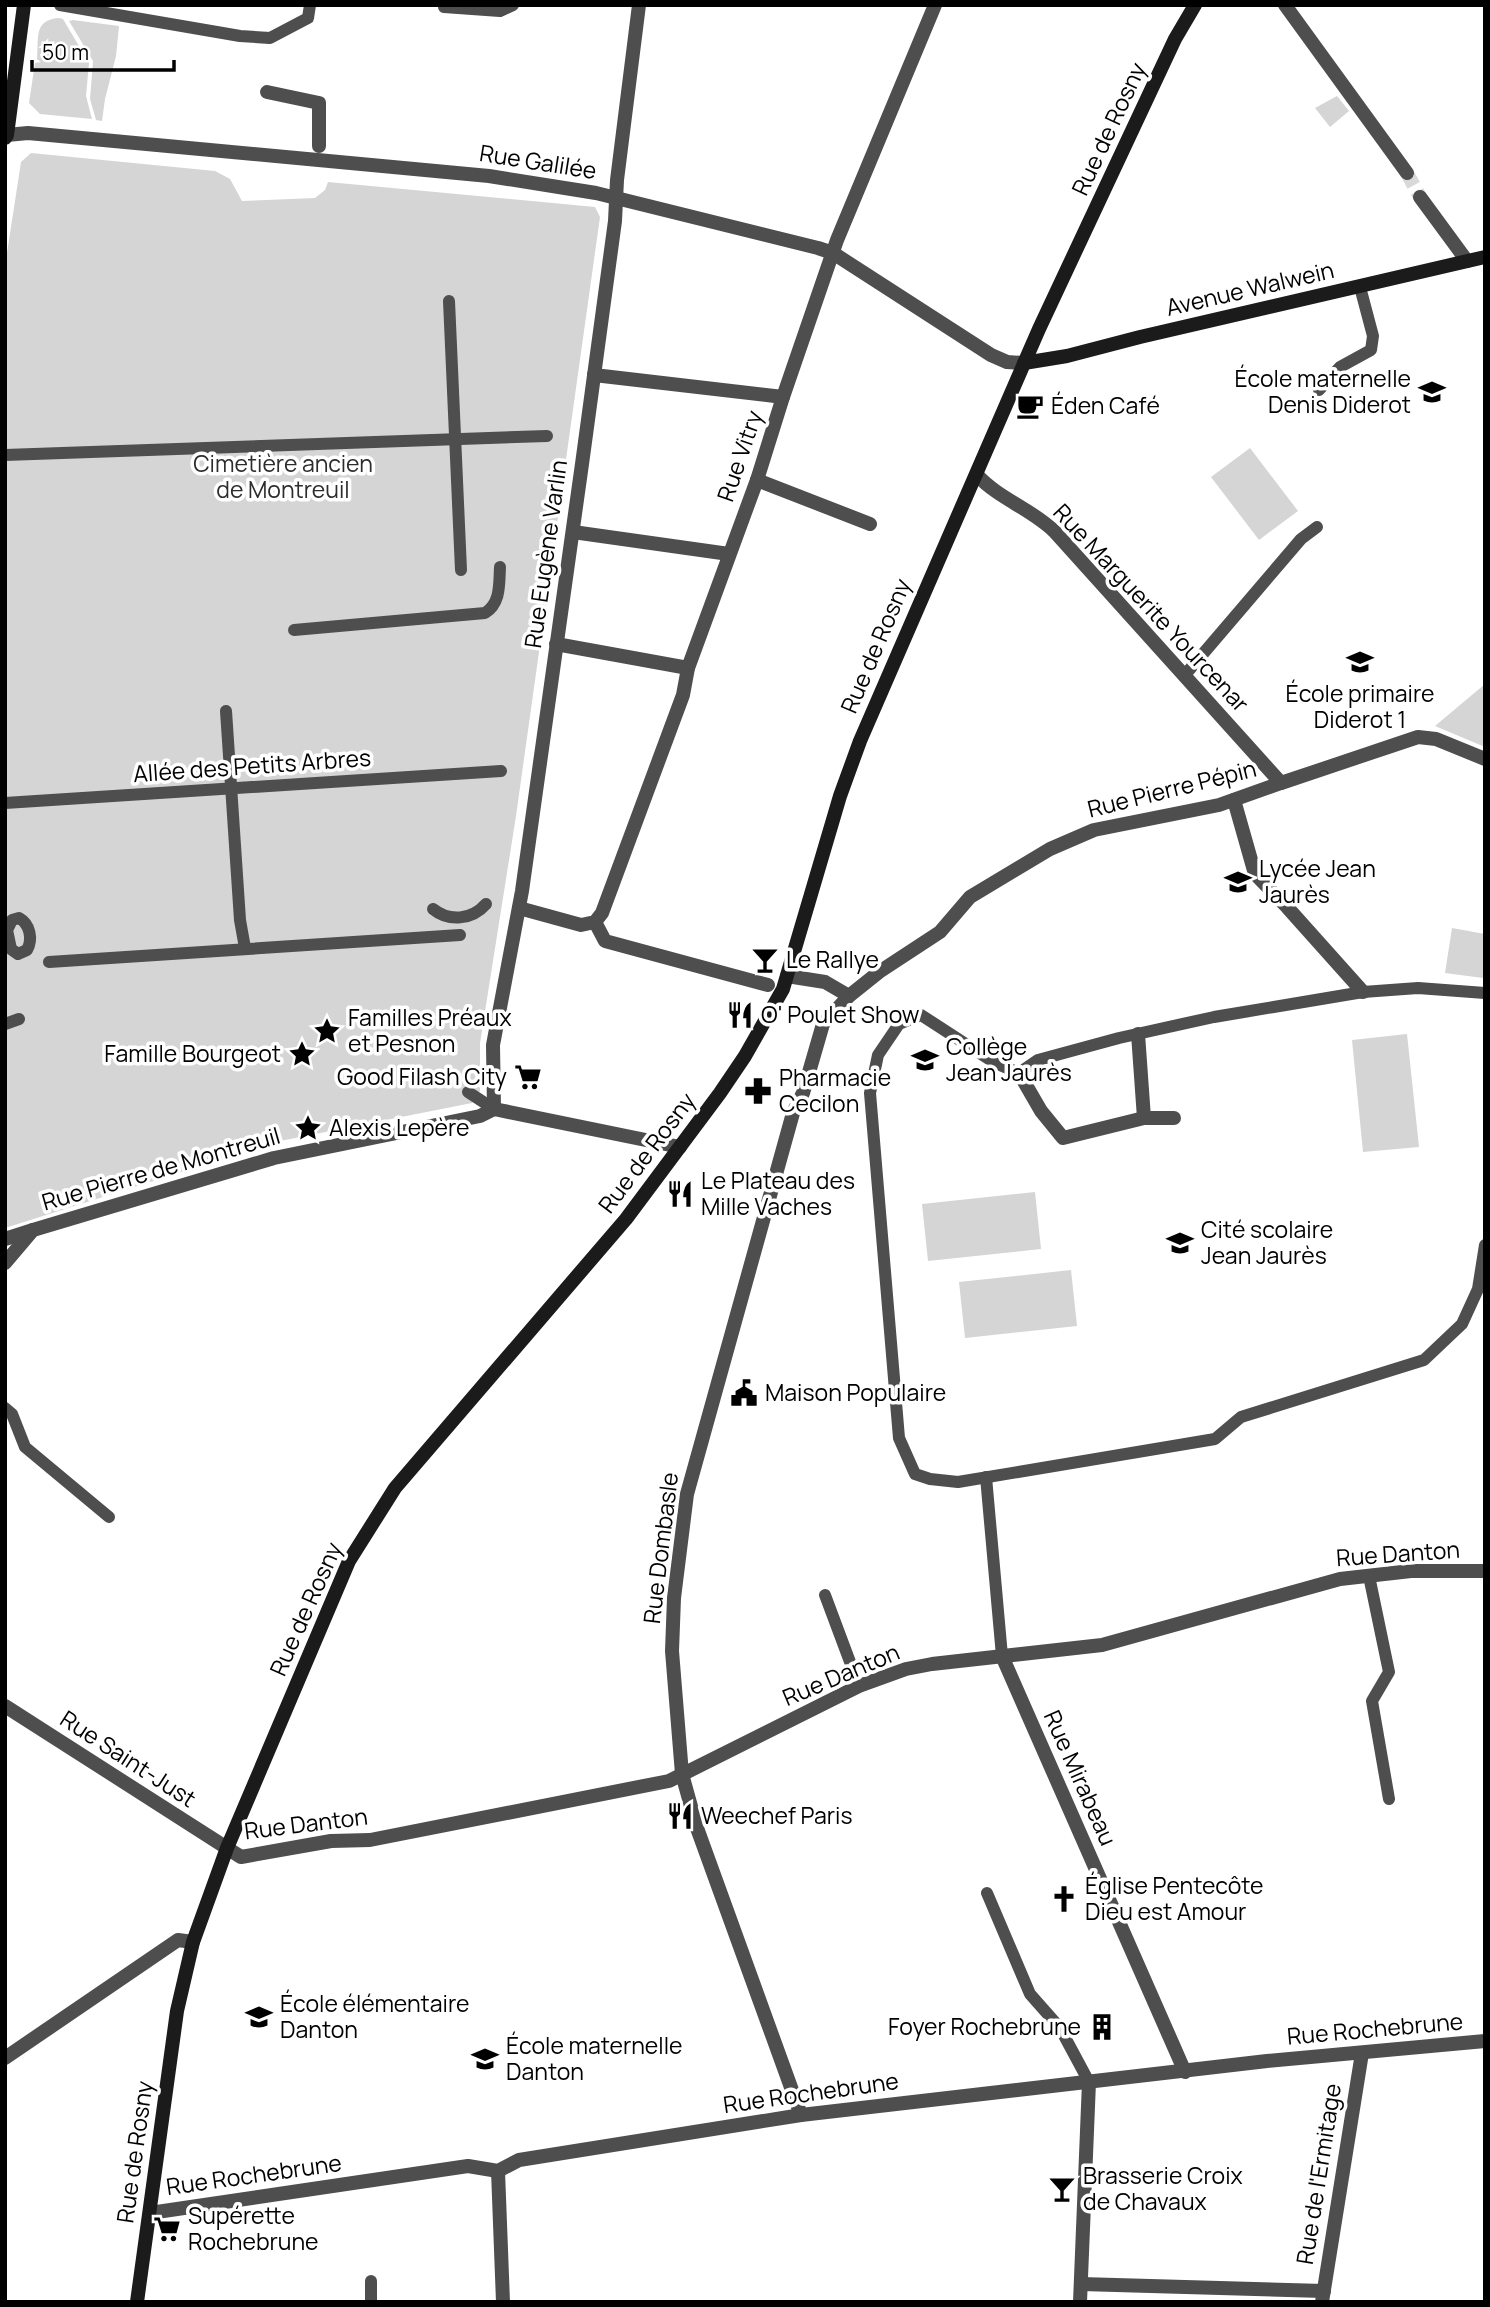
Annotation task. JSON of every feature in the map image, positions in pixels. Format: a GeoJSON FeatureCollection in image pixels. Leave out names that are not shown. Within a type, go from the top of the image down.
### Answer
{"type":"FeatureCollection","features":[{"type":"Feature","properties":{"kind":"main road"},"geometry":{"type":"LineString","coordinates":[[6,136],[24,5]]}},
{"type":"Feature","properties":{"kind":"main road","name":"Rue de Rosny"},"geometry":{"type":"LineString","coordinates":[[137,2302],[177,2011],[194,1942],[227,1849],[349,1561],[371,1522],[395,1488],[626,1219],[745,1056],[777,1001],[787,976],[840,796],[860,741],[1024,363],[1175,39],[1195,5]]}},
{"type":"Feature","properties":{"kind":"main road","name":"Avenue Walwein"},"geometry":{"type":"LineString","coordinates":[[1024,363],[1067,356],[1485,257]]}},
{"type":"Feature","properties":{"kind":"street","name":"Rue Eugène Varlin"},"geometry":{"type":"LineString","coordinates":[[491,1106],[493,1045],[519,908],[573,532],[615,221],[639,5]]}},
{"type":"Feature","properties":{"kind":"street","name":"Rue Vitry"},"geometry":{"type":"LineString","coordinates":[[595,922],[602,913],[683,695],[688,668],[757,480],[833,253],[935,5]]}},
{"type":"Feature","properties":{"kind":"street"},"geometry":{"type":"LineString","coordinates":[[1285,5],[1407,173]]}},
{"type":"Feature","properties":{"kind":"street"},"geometry":{"type":"LineString","coordinates":[[5,62],[14,79]]}},
{"type":"Feature","properties":{"kind":"street"},"geometry":{"type":"LineString","coordinates":[[267,92],[319,103],[319,146]]}},
{"type":"Feature","properties":{"kind":"street","name":"Rue Galilée"},"geometry":{"type":"LineString","coordinates":[[6,136],[28,133],[489,176],[616,198],[833,253],[991,355],[1007,362],[1024,363]]}},
{"type":"Feature","properties":{"kind":"street"},"geometry":{"type":"LineString","coordinates":[[1420,197],[1467,261]]}},
{"type":"Feature","properties":{"kind":"street"},"geometry":{"type":"LineString","coordinates":[[594,375],[783,397]]}},
{"type":"Feature","properties":{"kind":"street","name":"Rue Marguerite Yourcenar"},"geometry":{"type":"LineString","coordinates":[[977,475],[988,487],[1049,526],[1281,783]]}},
{"type":"Feature","properties":{"kind":"street"},"geometry":{"type":"LineString","coordinates":[[757,480],[870,524]]}},
{"type":"Feature","properties":{"kind":"street"},"geometry":{"type":"LineString","coordinates":[[573,532],[729,554]]}},
{"type":"Feature","properties":{"kind":"street"},"geometry":{"type":"LineString","coordinates":[[556,645],[688,668]]}},
{"type":"Feature","properties":{"kind":"street","name":"Rue Pierre Pépin"},"geometry":{"type":"LineString","coordinates":[[849,996],[879,972],[940,932],[970,897],[1050,849],[1094,830],[1219,805],[1418,737],[1436,738],[1485,759]]}},
{"type":"Feature","properties":{"kind":"street"},"geometry":{"type":"LineString","coordinates":[[1234,800],[1255,874],[1363,992]]}},
{"type":"Feature","properties":{"kind":"street"},"geometry":{"type":"LineString","coordinates":[[519,908],[581,925],[595,922],[605,941],[768,985]]}},
{"type":"Feature","properties":{"kind":"street"},"geometry":{"type":"LineString","coordinates":[[787,976],[825,982],[849,996]]}},
{"type":"Feature","properties":{"kind":"street","name":"Rue Dombasle"},"geometry":{"type":"LineString","coordinates":[[801,2115],[697,1828],[682,1774],[672,1651],[674,1598],[687,1494],[793,1113],[803,1093],[823,1024],[849,996]]}},
{"type":"Feature","properties":{"kind":"street"},"geometry":{"type":"LineString","coordinates":[[1138,1034],[1144,1118]]}},
{"type":"Feature","properties":{"kind":"street"},"geometry":{"type":"LineString","coordinates":[[1019,1073],[1041,1111],[1063,1138],[1144,1118],[1174,1118]]}},
{"type":"Feature","properties":{"kind":"street"},"geometry":{"type":"LineString","coordinates":[[491,1106],[680,1147]]}},
{"type":"Feature","properties":{"kind":"street","name":"Rue Pierre de Montreuil"},"geometry":{"type":"LineString","coordinates":[[5,1239],[274,1158],[480,1116],[491,1106]]}},
{"type":"Feature","properties":{"kind":"street"},"geometry":{"type":"LineString","coordinates":[[5,1263],[33,1230]]}},
{"type":"Feature","properties":{"kind":"street","name":"Rue Danton"},"geometry":{"type":"LineString","coordinates":[[227,1849],[241,1857],[331,1841],[370,1840],[632,1790],[669,1781],[859,1686],[906,1669],[1102,1645],[1339,1579],[1411,1571],[1485,1571]]}},
{"type":"Feature","properties":{"kind":"street","name":"Rue Mirabeau"},"geometry":{"type":"LineString","coordinates":[[1002,1656],[1185,2072]]}},
{"type":"Feature","properties":{"kind":"street","name":"Rue Saint-Just"},"geometry":{"type":"LineString","coordinates":[[5,1706],[227,1849]]}},
{"type":"Feature","properties":{"kind":"street"},"geometry":{"type":"LineString","coordinates":[[5,2058],[178,1940],[194,1942]]}},
{"type":"Feature","properties":{"kind":"street","name":"Rue Rochebrune"},"geometry":{"type":"LineString","coordinates":[[150,2213],[468,2166],[498,2171],[519,2160],[801,2115],[1267,2061],[1485,2041]]}},
{"type":"Feature","properties":{"kind":"street","name":"Rue de l'Ermitage"},"geometry":{"type":"LineString","coordinates":[[1323,2297],[1362,2053]]}},
{"type":"Feature","properties":{"kind":"street"},"geometry":{"type":"LineString","coordinates":[[1080,2302],[1089,2082]]}},
{"type":"Feature","properties":{"kind":"street"},"geometry":{"type":"LineString","coordinates":[[498,2171],[503,2302]]}},
{"type":"Feature","properties":{"kind":"street"},"geometry":{"type":"LineString","coordinates":[[1081,2284],[1323,2297]]}},
{"type":"Feature","properties":{"kind":"lane"},"geometry":{"type":"LineString","coordinates":[[68,6],[240,36],[270,37],[308,18],[310,5]]}},
{"type":"Feature","properties":{"kind":"lane"},"geometry":{"type":"LineString","coordinates":[[444,7],[500,11],[513,5]]}},
{"type":"Feature","properties":{"kind":"lane"},"geometry":{"type":"LineString","coordinates":[[1320,390],[1340,367],[1371,350],[1374,343],[1360,287]]}},
{"type":"Feature","properties":{"kind":"lane"},"geometry":{"type":"LineString","coordinates":[[449,301],[461,570]]}},
{"type":"Feature","properties":{"kind":"lane"},"geometry":{"type":"LineString","coordinates":[[5,455],[547,436]]}},
{"type":"Feature","properties":{"kind":"lane"},"geometry":{"type":"LineString","coordinates":[[1184,676],[1301,539],[1317,527]]}},
{"type":"Feature","properties":{"kind":"lane"},"geometry":{"type":"LineString","coordinates":[[294,630],[485,613],[496,601],[500,567]]}},
{"type":"Feature","properties":{"kind":"lane"},"geometry":{"type":"LineString","coordinates":[[226,711],[240,920],[245,948]]}},
{"type":"Feature","properties":{"kind":"lane","name":"Allée des Petits Arbres"},"geometry":{"type":"LineString","coordinates":[[5,803],[500,771]]}},
{"type":"Feature","properties":{"kind":"lane"},"geometry":{"type":"LineString","coordinates":[[433,908],[446,916],[460,917],[477,913],[486,904]]}},
{"type":"Feature","properties":{"kind":"lane"},"geometry":{"type":"LineString","coordinates":[[49,962],[460,935]]}},
{"type":"Feature","properties":{"kind":"lane"},"geometry":{"type":"LineString","coordinates":[[1485,993],[1418,988],[1363,992],[1214,1017],[1038,1060],[1019,1073],[995,1063],[921,1015],[899,1024],[878,1055],[870,1093],[899,1438],[915,1474],[930,1479],[958,1482],[1215,1439],[1241,1417],[1424,1360],[1462,1324],[1478,1289],[1485,1245]]}},
{"type":"Feature","properties":{"kind":"lane"},"geometry":{"type":"LineString","coordinates":[[5,1024],[19,1019]]}},
{"type":"Feature","properties":{"kind":"lane"},"geometry":{"type":"LineString","coordinates":[[468,1092],[491,1106]]}},
{"type":"Feature","properties":{"kind":"lane"},"geometry":{"type":"LineString","coordinates":[[5,1408],[12,1414],[25,1447],[109,1517]]}},
{"type":"Feature","properties":{"kind":"lane"},"geometry":{"type":"LineString","coordinates":[[986,1477],[1002,1656]]}},
{"type":"Feature","properties":{"kind":"lane"},"geometry":{"type":"LineString","coordinates":[[1369,1576],[1389,1672],[1372,1700],[1389,1799]]}},
{"type":"Feature","properties":{"kind":"lane"},"geometry":{"type":"LineString","coordinates":[[825,1595],[859,1686]]}},
{"type":"Feature","properties":{"kind":"lane"},"geometry":{"type":"LineString","coordinates":[[987,1893],[1030,1994],[1060,2028],[1089,2082]]}},
{"type":"Feature","properties":{"kind":"lane"},"geometry":{"type":"LineString","coordinates":[[371,2281],[371,2302]]}},
{"type":"Feature","properties":{"kind":"green space"},"geometry":{"type":"Polygon","coordinates":[[[63,19],[89,63],[86,96],[92,119],[40,114],[29,103],[35,63],[41,62],[37,59],[39,31],[45,22],[63,19]]]}},
{"type":"Feature","properties":{"kind":"green space"},"geometry":{"type":"Polygon","coordinates":[[[69,21],[119,26],[116,56],[102,121],[96,120],[90,99],[93,61],[69,21]]]}},
{"type":"Feature","properties":{"kind":"green space"},"geometry":{"type":"Polygon","coordinates":[[[1337,96],[1349,111],[1330,127],[1315,108],[1337,96]]]}},
{"type":"Feature","properties":{"kind":"green space","name":"Cimetière ancien de Montreuil"},"geometry":{"type":"Polygon","coordinates":[[[31,153],[215,171],[230,179],[242,201],[315,198],[325,190],[328,182],[595,207],[600,217],[516,816],[480,1043],[480,1091],[472,1103],[280,1141],[5,1228],[5,266],[21,162],[31,153]]]}},
{"type":"Feature","properties":{"kind":"green space"},"geometry":{"type":"Polygon","coordinates":[[[1250,448],[1298,511],[1259,540],[1211,477],[1250,448]]]}},
{"type":"Feature","properties":{"kind":"green space"},"geometry":{"type":"Polygon","coordinates":[[[1485,684],[1485,747],[1435,726],[1485,684]]]}},
{"type":"Feature","properties":{"kind":"green space"},"geometry":{"type":"Polygon","coordinates":[[[1452,928],[1485,934],[1483,978],[1445,973],[1452,928]]]}},
{"type":"Feature","properties":{"kind":"green space"},"geometry":{"type":"Polygon","coordinates":[[[1407,1034],[1419,1147],[1363,1152],[1352,1040],[1407,1034]]]}},
{"type":"Feature","properties":{"kind":"green space"},"geometry":{"type":"Polygon","coordinates":[[[1035,1192],[1041,1249],[928,1261],[922,1204],[1035,1192]]]}},
{"type":"Feature","properties":{"kind":"green space"},"geometry":{"type":"Polygon","coordinates":[[[1071,1270],[1077,1326],[965,1338],[959,1282],[1071,1270]]]}},
{"type":"Feature","properties":{"kind":"tunnel"},"geometry":{"type":"LineString","coordinates":[[1407,173],[1420,197]]}},
{"type":"Feature","properties":{"kind":"place","name":"École maternelle Denis Diderot"},"geometry":{"type":"Point","coordinates":[1432,392]}},
{"type":"Feature","properties":{"kind":"place","name":"Éden Café"},"geometry":{"type":"Point","coordinates":[1030,406]}},
{"type":"Feature","properties":{"kind":"place","name":"École primaire Diderot 1"},"geometry":{"type":"Point","coordinates":[1360,662]}},
{"type":"Feature","properties":{"kind":"place","name":"Lycée Jean Jaurès"},"geometry":{"type":"Point","coordinates":[1238,882]}},
{"type":"Feature","properties":{"kind":"place","name":"Le Rallye"},"geometry":{"type":"Point","coordinates":[765,960]}},
{"type":"Feature","properties":{"kind":"place","name":"O' Poulet Show"},"geometry":{"type":"Point","coordinates":[740,1015]}},
{"type":"Feature","properties":{"kind":"place","name":"Familles Préaux et Pesnon"},"geometry":{"type":"Point","coordinates":[327,1031]}},
{"type":"Feature","properties":{"kind":"place","name":"Famille Bourgeot"},"geometry":{"type":"Point","coordinates":[302,1054]}},
{"type":"Feature","properties":{"kind":"place","name":"Collège Jean Jaurès"},"geometry":{"type":"Point","coordinates":[925,1060]}},
{"type":"Feature","properties":{"kind":"place","name":"Good Filash City"},"geometry":{"type":"Point","coordinates":[528,1077]}},
{"type":"Feature","properties":{"kind":"place","name":"Pharmacie Cecilon"},"geometry":{"type":"Point","coordinates":[758,1091]}},
{"type":"Feature","properties":{"kind":"place","name":"Alexis Lepère"},"geometry":{"type":"Point","coordinates":[308,1128]}},
{"type":"Feature","properties":{"kind":"place","name":"Le Plateau des Mille Vaches"},"geometry":{"type":"Point","coordinates":[680,1194]}},
{"type":"Feature","properties":{"kind":"place","name":"Cité scolaire Jean Jaurès"},"geometry":{"type":"Point","coordinates":[1180,1243]}},
{"type":"Feature","properties":{"kind":"place","name":"Maison Populaire"},"geometry":{"type":"Point","coordinates":[744,1393]}},
{"type":"Feature","properties":{"kind":"place","name":"Weechef Paris"},"geometry":{"type":"Point","coordinates":[680,1816]}},
{"type":"Feature","properties":{"kind":"place","name":"Église Pentecôte Dieu est Amour"},"geometry":{"type":"Point","coordinates":[1064,1899]}},
{"type":"Feature","properties":{"kind":"place","name":"École élémentaire Danton"},"geometry":{"type":"Point","coordinates":[259,2017]}},
{"type":"Feature","properties":{"kind":"place","name":"Foyer Rochebrune"},"geometry":{"type":"Point","coordinates":[1102,2027]}},
{"type":"Feature","properties":{"kind":"place","name":"École maternelle Danton"},"geometry":{"type":"Point","coordinates":[485,2059]}},
{"type":"Feature","properties":{"kind":"place","name":"Brasserie Croix de Chavaux"},"geometry":{"type":"Point","coordinates":[1062,2189]}},
{"type":"Feature","properties":{"kind":"place","name":"Supérette Rochebrune"},"geometry":{"type":"Point","coordinates":[167,2229]}}]}
